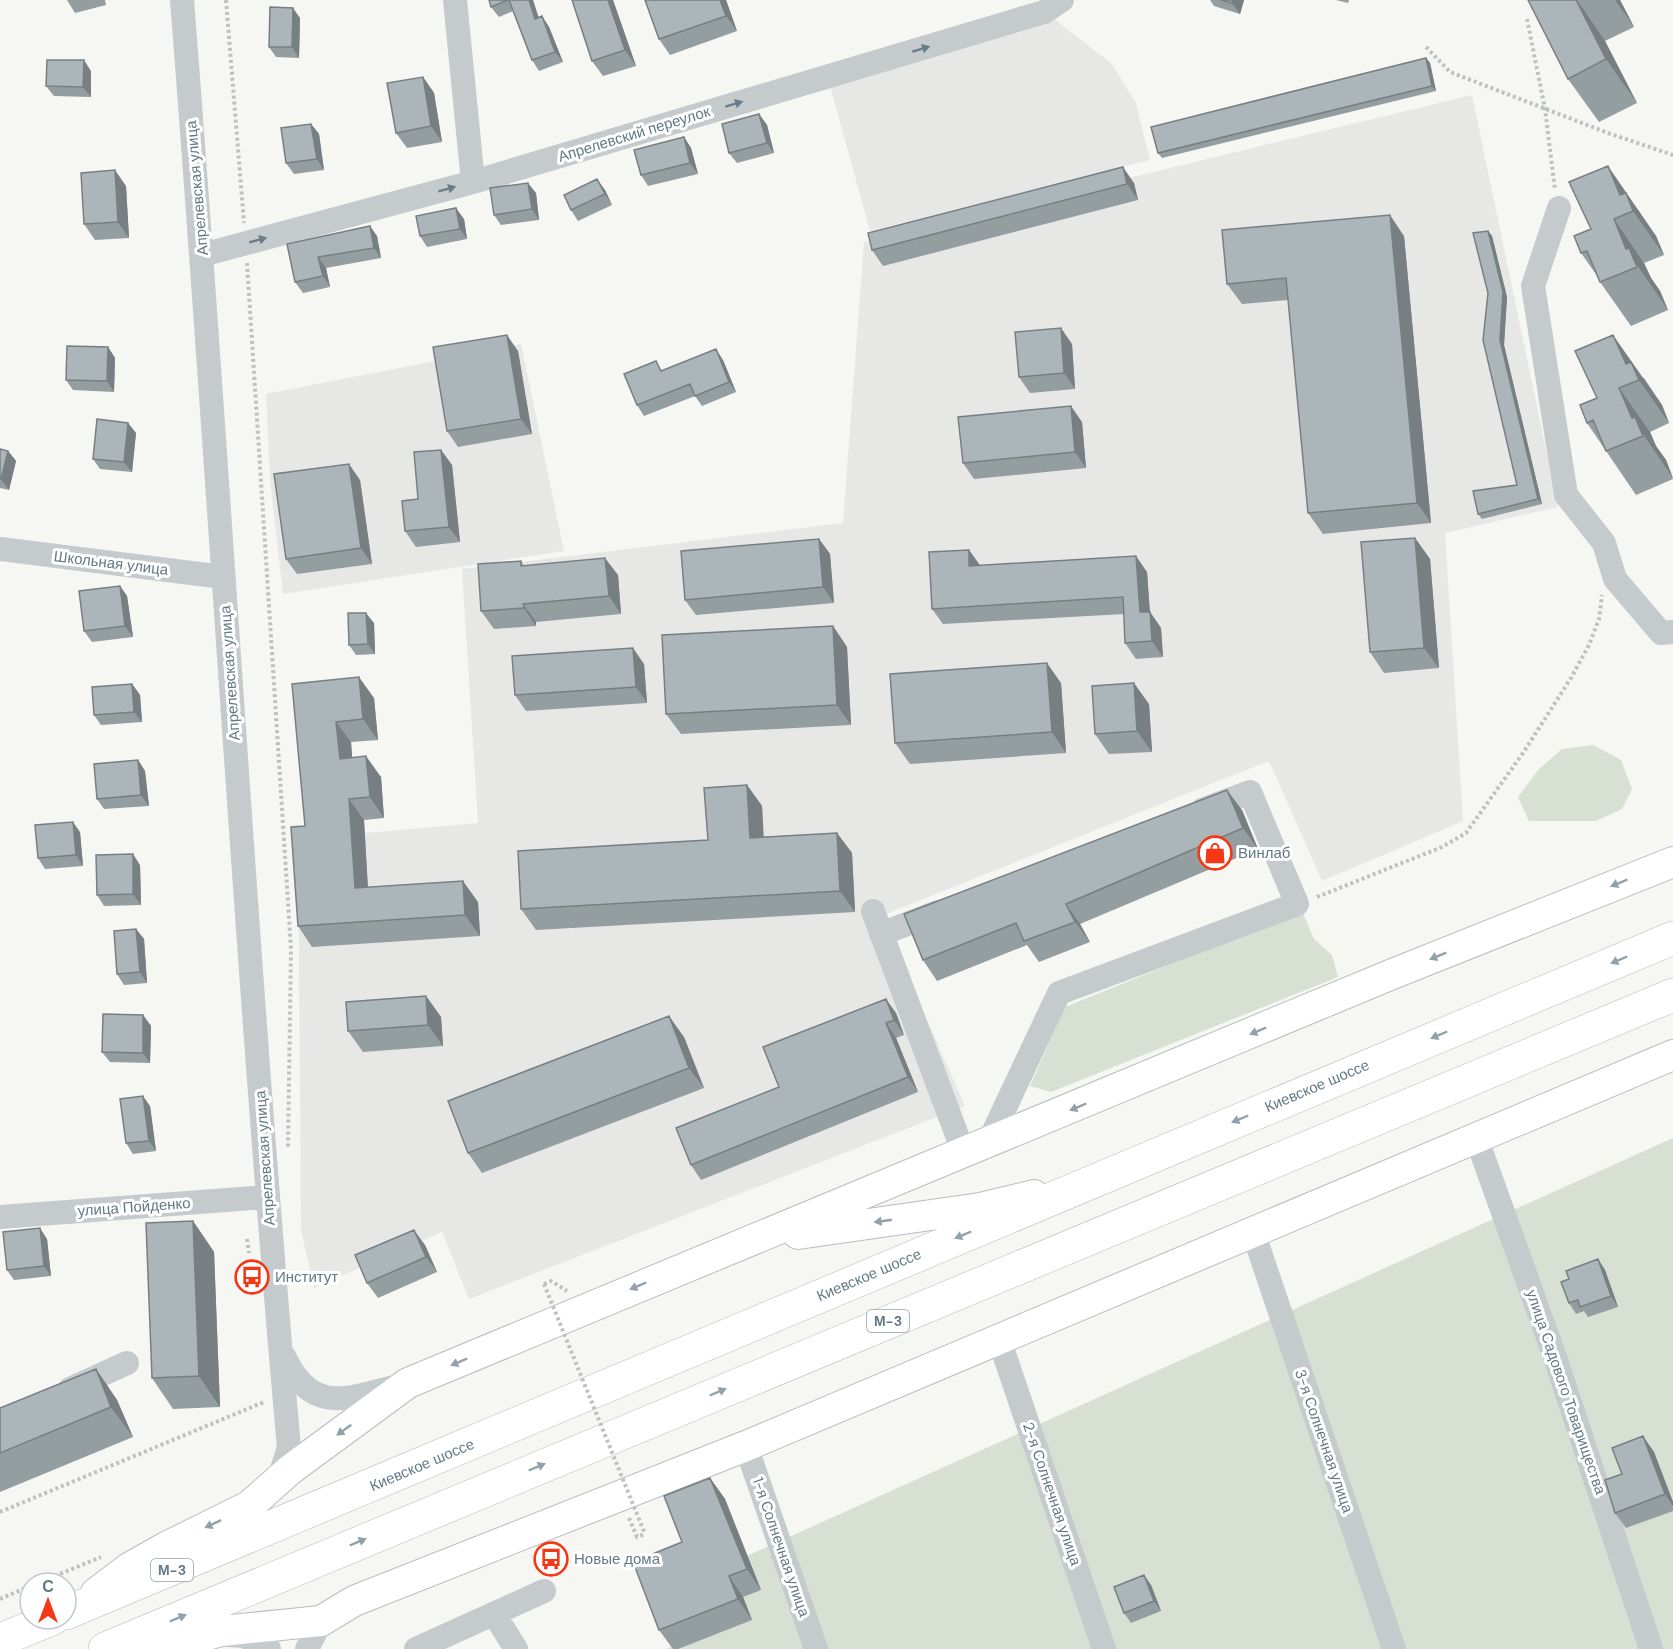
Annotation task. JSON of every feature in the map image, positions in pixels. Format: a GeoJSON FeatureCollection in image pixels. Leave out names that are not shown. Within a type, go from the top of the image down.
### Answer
{"type":"FeatureCollection","features":[{"type":"Feature","properties":{"kind":"highway","name":"Киевское шоссе"},"geometry":{"type":"LineString","coordinates":[[78,1608],[1673,938]]}},
{"type":"Feature","properties":{"kind":"highway","name":"М-3"},"geometry":{"type":"LineString","coordinates":[[105,1649],[1673,995]]}},
{"type":"Feature","properties":{"kind":"highway","name":"Киевское шоссе"},"geometry":{"type":"LineString","coordinates":[[0,1640],[22,1631]]}},
{"type":"Feature","properties":{"kind":"main road"},"geometry":{"type":"LineString","coordinates":[[78,1604],[129,1568],[166,1546],[230,1517],[264,1495],[291,1469],[408,1383],[692,1264],[973,1151],[1379,980],[1673,862]]}},
{"type":"Feature","properties":{"kind":"main road"},"geometry":{"type":"LineString","coordinates":[[157,1649],[221,1631],[321,1620],[354,1601],[746,1446],[1673,1055]]}},
{"type":"Feature","properties":{"kind":"main road"},"geometry":{"type":"LineString","coordinates":[[692,1264],[806,1232],[980,1208],[1104,1176]]}},
{"type":"Feature","properties":{"kind":"street","name":"Апрелевская улица"},"geometry":{"type":"LineString","coordinates":[[182,0],[202,255],[267,1197],[289,1448],[281,1472],[264,1495]]}},
{"type":"Feature","properties":{"kind":"street"},"geometry":{"type":"LineString","coordinates":[[455,0],[473,182]]}},
{"type":"Feature","properties":{"kind":"street","name":"Апрелевский переулок"},"geometry":{"type":"LineString","coordinates":[[202,255],[473,182],[1053,6]]}},
{"type":"Feature","properties":{"kind":"street"},"geometry":{"type":"LineString","coordinates":[[1559,208],[1533,286],[1566,495],[1604,543],[1615,579],[1661,633],[1673,633]]}},
{"type":"Feature","properties":{"kind":"street","name":"Школьная улица"},"geometry":{"type":"LineString","coordinates":[[0,549],[223,578]]}},
{"type":"Feature","properties":{"kind":"street"},"geometry":{"type":"LineString","coordinates":[[873,911],[973,1151],[991,1137],[1059,993],[1297,904],[1250,792],[1183,818]]}},
{"type":"Feature","properties":{"kind":"street"},"geometry":{"type":"LineString","coordinates":[[881,934],[959,904]]}},
{"type":"Feature","properties":{"kind":"street","name":"улица Садового Товарищества"},"geometry":{"type":"LineString","coordinates":[[1476,1137],[1556,1360],[1651,1649]]}},
{"type":"Feature","properties":{"kind":"street","name":"улица Пойденко"},"geometry":{"type":"LineString","coordinates":[[0,1217],[267,1197]]}},
{"type":"Feature","properties":{"kind":"street","name":"3-я Солнечная улица"},"geometry":{"type":"LineString","coordinates":[[1253,1232],[1394,1649]]}},
{"type":"Feature","properties":{"kind":"street","name":"2-я Солнечная улица"},"geometry":{"type":"LineString","coordinates":[[999,1339],[1104,1649]]}},
{"type":"Feature","properties":{"kind":"street"},"geometry":{"type":"LineString","coordinates":[[280,1346],[296,1380],[309,1391],[328,1399],[347,1399],[408,1383]]}},
{"type":"Feature","properties":{"kind":"street"},"geometry":{"type":"LineString","coordinates":[[53,1397],[127,1363]]}},
{"type":"Feature","properties":{"kind":"street","name":"1-я Солнечная улица"},"geometry":{"type":"LineString","coordinates":[[746,1446],[816,1649]]}},
{"type":"Feature","properties":{"kind":"street"},"geometry":{"type":"LineString","coordinates":[[416,1649],[544,1591]]}},
{"type":"Feature","properties":{"kind":"street"},"geometry":{"type":"LineString","coordinates":[[494,1614],[516,1649]]}},
{"type":"Feature","properties":{"kind":"street"},"geometry":{"type":"LineString","coordinates":[[307,1649],[321,1620]]}},
{"type":"Feature","properties":{"kind":"street"},"geometry":{"type":"LineString","coordinates":[[202,1636],[244,1636],[269,1649]]}},
{"type":"Feature","properties":{"kind":"path"},"geometry":{"type":"LineString","coordinates":[[226,0],[245,244],[291,949],[288,1154]]}},
{"type":"Feature","properties":{"kind":"path"},"geometry":{"type":"LineString","coordinates":[[1527,19],[1545,109],[1551,171],[1559,208]]}},
{"type":"Feature","properties":{"kind":"path"},"geometry":{"type":"LineString","coordinates":[[1426,47],[1450,72],[1545,109],[1673,154]]}},
{"type":"Feature","properties":{"kind":"path"},"geometry":{"type":"LineString","coordinates":[[1297,904],[1431,851],[1466,833],[1523,753],[1571,678],[1589,645],[1599,619],[1603,589]]}},
{"type":"Feature","properties":{"kind":"path"},"geometry":{"type":"LineString","coordinates":[[247,1239],[249,1258]]}},
{"type":"Feature","properties":{"kind":"path"},"geometry":{"type":"LineString","coordinates":[[574,1296],[551,1281],[544,1284],[645,1534],[637,1537],[625,1510]]}},
{"type":"Feature","properties":{"kind":"path"},"geometry":{"type":"LineString","coordinates":[[543,1308],[559,1302]]}},
{"type":"Feature","properties":{"kind":"path"},"geometry":{"type":"LineString","coordinates":[[0,1512],[270,1400]]}},
{"type":"Feature","properties":{"kind":"path"},"geometry":{"type":"LineString","coordinates":[[0,1599],[18,1591]]}},
{"type":"Feature","properties":{"kind":"shaded area"},"geometry":{"type":"Polygon","coordinates":[[[1053,18],[1112,64],[1136,103],[1150,160],[870,231],[829,82],[1053,18]]]}},
{"type":"Feature","properties":{"kind":"shaded area"},"geometry":{"type":"Polygon","coordinates":[[[1472,95],[1558,507],[1445,533],[1463,821],[1322,881],[1269,761],[881,916],[965,1106],[469,1299],[442,1232],[314,1288],[301,1230],[298,839],[478,823],[462,569],[843,523],[864,242],[1472,95]]]}},
{"type":"Feature","properties":{"kind":"shaded area"},"geometry":{"type":"Polygon","coordinates":[[[521,344],[564,551],[283,594],[270,480],[266,394],[521,344]]]}},
{"type":"Feature","properties":{"kind":"shaded area"},"geometry":{"type":"Polygon","coordinates":[[[1593,745],[1621,760],[1632,789],[1622,809],[1596,821],[1529,821],[1518,797],[1539,769],[1562,749],[1593,745]]]}},
{"type":"Feature","properties":{"kind":"shaded area"},"geometry":{"type":"Polygon","coordinates":[[[1302,911],[1314,939],[1332,955],[1338,977],[1051,1092],[1030,1086],[1065,1007],[1302,911]]]}},
{"type":"Feature","properties":{"kind":"shaded area"},"geometry":{"type":"Polygon","coordinates":[[[1673,1138],[1673,1649],[666,1649],[682,1641],[738,1560],[1673,1138]]]}},
{"type":"Feature","properties":{"kind":"building"},"geometry":{"type":"Polygon","coordinates":[[[489,0],[508,0],[491,7],[489,0]]]}},
{"type":"Feature","properties":{"kind":"building"},"geometry":{"type":"Polygon","coordinates":[[[509,0],[529,0],[535,19],[542,16],[555,52],[532,60],[509,0]]]}},
{"type":"Feature","properties":{"kind":"building"},"geometry":{"type":"Polygon","coordinates":[[[572,0],[608,0],[625,50],[592,61],[572,0]]]}},
{"type":"Feature","properties":{"kind":"building"},"geometry":{"type":"Polygon","coordinates":[[[645,0],[720,0],[726,16],[659,39],[645,0]]]}},
{"type":"Feature","properties":{"kind":"building"},"geometry":{"type":"Polygon","coordinates":[[[1528,0],[1576,0],[1606,59],[1568,79],[1528,0]]]}},
{"type":"Feature","properties":{"kind":"building"},"geometry":{"type":"Polygon","coordinates":[[[270,7],[293,8],[292,47],[269,47],[270,7]]]}},
{"type":"Feature","properties":{"kind":"building"},"geometry":{"type":"Polygon","coordinates":[[[1426,58],[1432,86],[1158,153],[1151,127],[1426,58]]]}},
{"type":"Feature","properties":{"kind":"building"},"geometry":{"type":"Polygon","coordinates":[[[47,60],[84,60],[83,87],[46,86],[47,60]]]}},
{"type":"Feature","properties":{"kind":"building"},"geometry":{"type":"Polygon","coordinates":[[[423,77],[431,126],[396,133],[387,83],[423,77]]]}},
{"type":"Feature","properties":{"kind":"building"},"geometry":{"type":"Polygon","coordinates":[[[759,114],[767,143],[729,153],[722,124],[759,114]]]}},
{"type":"Feature","properties":{"kind":"building"},"geometry":{"type":"Polygon","coordinates":[[[311,124],[317,159],[286,163],[281,128],[311,124]]]}},
{"type":"Feature","properties":{"kind":"building"},"geometry":{"type":"Polygon","coordinates":[[[684,137],[690,163],[641,175],[634,150],[684,137]]]}},
{"type":"Feature","properties":{"kind":"building"},"geometry":{"type":"Polygon","coordinates":[[[1608,166],[1620,195],[1626,193],[1633,211],[1614,219],[1626,249],[1629,248],[1637,267],[1600,282],[1587,251],[1581,253],[1574,236],[1591,229],[1569,182],[1608,166]]]}},
{"type":"Feature","properties":{"kind":"building"},"geometry":{"type":"Polygon","coordinates":[[[1123,167],[1127,184],[872,250],[868,233],[1123,167]]]}},
{"type":"Feature","properties":{"kind":"building"},"geometry":{"type":"Polygon","coordinates":[[[115,170],[118,222],[84,224],[81,173],[115,170]]]}},
{"type":"Feature","properties":{"kind":"building"},"geometry":{"type":"Polygon","coordinates":[[[597,179],[605,194],[571,210],[564,195],[597,179]]]}},
{"type":"Feature","properties":{"kind":"building"},"geometry":{"type":"Polygon","coordinates":[[[528,183],[532,209],[494,215],[490,188],[528,183]]]}},
{"type":"Feature","properties":{"kind":"building"},"geometry":{"type":"Polygon","coordinates":[[[456,208],[460,229],[420,236],[416,216],[456,208]]]}},
{"type":"Feature","properties":{"kind":"building"},"geometry":{"type":"Polygon","coordinates":[[[1390,215],[1417,503],[1308,513],[1286,278],[1227,284],[1222,230],[1390,215]]]}},
{"type":"Feature","properties":{"kind":"building"},"geometry":{"type":"Polygon","coordinates":[[[370,226],[374,248],[318,257],[323,276],[295,282],[287,244],[370,226]]]}},
{"type":"Feature","properties":{"kind":"building"},"geometry":{"type":"Polygon","coordinates":[[[1488,231],[1503,292],[1500,340],[1538,499],[1478,514],[1473,491],[1517,485],[1483,340],[1488,293],[1473,233],[1488,231]]]}},
{"type":"Feature","properties":{"kind":"building"},"geometry":{"type":"Polygon","coordinates":[[[1061,328],[1064,373],[1019,377],[1015,332],[1061,328]]]}},
{"type":"Feature","properties":{"kind":"building"},"geometry":{"type":"Polygon","coordinates":[[[507,335],[521,419],[447,431],[433,347],[507,335]]]}},
{"type":"Feature","properties":{"kind":"building"},"geometry":{"type":"Polygon","coordinates":[[[1613,335],[1626,364],[1631,362],[1639,380],[1619,388],[1643,436],[1606,451],[1593,420],[1587,423],[1580,405],[1597,398],[1575,351],[1613,335]]]}},
{"type":"Feature","properties":{"kind":"building"},"geometry":{"type":"Polygon","coordinates":[[[67,346],[108,347],[107,381],[66,380],[67,346]]]}},
{"type":"Feature","properties":{"kind":"building"},"geometry":{"type":"Polygon","coordinates":[[[716,349],[729,382],[695,396],[690,384],[637,405],[624,374],[656,361],[661,371],[716,349]]]}},
{"type":"Feature","properties":{"kind":"building"},"geometry":{"type":"Polygon","coordinates":[[[1071,406],[1075,452],[963,463],[958,417],[1071,406]]]}},
{"type":"Feature","properties":{"kind":"building"},"geometry":{"type":"Polygon","coordinates":[[[97,419],[128,423],[124,462],[93,459],[97,419]]]}},
{"type":"Feature","properties":{"kind":"building"},"geometry":{"type":"Polygon","coordinates":[[[0,449],[8,451],[1,479],[0,479],[0,449]]]}},
{"type":"Feature","properties":{"kind":"building"},"geometry":{"type":"Polygon","coordinates":[[[441,450],[449,527],[405,531],[402,501],[418,499],[414,452],[441,450]]]}},
{"type":"Feature","properties":{"kind":"building"},"geometry":{"type":"Polygon","coordinates":[[[349,464],[361,548],[286,559],[274,474],[349,464]]]}},
{"type":"Feature","properties":{"kind":"building"},"geometry":{"type":"Polygon","coordinates":[[[1415,538],[1424,648],[1370,652],[1361,542],[1415,538]]]}},
{"type":"Feature","properties":{"kind":"building"},"geometry":{"type":"Polygon","coordinates":[[[819,539],[823,587],[685,600],[681,551],[819,539]]]}},
{"type":"Feature","properties":{"kind":"building"},"geometry":{"type":"Polygon","coordinates":[[[969,550],[969,566],[1136,556],[1140,612],[1150,612],[1152,641],[1125,643],[1123,597],[932,609],[929,552],[969,550]]]}},
{"type":"Feature","properties":{"kind":"building"},"geometry":{"type":"Polygon","coordinates":[[[605,558],[609,596],[523,604],[524,608],[481,611],[478,564],[521,561],[521,566],[605,558]]]}},
{"type":"Feature","properties":{"kind":"building"},"geometry":{"type":"Polygon","coordinates":[[[120,586],[125,626],[84,631],[79,591],[120,586]]]}},
{"type":"Feature","properties":{"kind":"building"},"geometry":{"type":"Polygon","coordinates":[[[348,613],[366,613],[368,644],[349,645],[348,613]]]}},
{"type":"Feature","properties":{"kind":"building"},"geometry":{"type":"Polygon","coordinates":[[[833,626],[837,705],[666,714],[662,635],[833,626]]]}},
{"type":"Feature","properties":{"kind":"building"},"geometry":{"type":"Polygon","coordinates":[[[633,648],[636,687],[515,695],[512,656],[633,648]]]}},
{"type":"Feature","properties":{"kind":"building"},"geometry":{"type":"Polygon","coordinates":[[[1047,663],[1052,732],[895,743],[890,674],[1047,663]]]}},
{"type":"Feature","properties":{"kind":"building"},"geometry":{"type":"Polygon","coordinates":[[[359,677],[363,719],[336,722],[340,759],[366,756],[370,797],[349,799],[355,888],[463,881],[465,915],[298,926],[291,827],[305,826],[292,684],[359,677]]]}},
{"type":"Feature","properties":{"kind":"building"},"geometry":{"type":"Polygon","coordinates":[[[1134,683],[1137,731],[1095,734],[1092,686],[1134,683]]]}},
{"type":"Feature","properties":{"kind":"building"},"geometry":{"type":"Polygon","coordinates":[[[132,684],[134,712],[94,715],[92,687],[132,684]]]}},
{"type":"Feature","properties":{"kind":"building"},"geometry":{"type":"Polygon","coordinates":[[[138,760],[141,795],[97,799],[94,764],[138,760]]]}},
{"type":"Feature","properties":{"kind":"building"},"geometry":{"type":"Polygon","coordinates":[[[747,785],[750,838],[837,833],[840,891],[521,909],[518,851],[708,840],[704,788],[747,785]]]}},
{"type":"Feature","properties":{"kind":"building"},"geometry":{"type":"Polygon","coordinates":[[[1227,790],[1243,828],[1066,904],[1075,922],[1024,941],[1016,923],[923,960],[904,914],[1227,790]]]}},
{"type":"Feature","properties":{"kind":"building"},"geometry":{"type":"Polygon","coordinates":[[[73,822],[76,855],[38,858],[35,825],[73,822]]]}},
{"type":"Feature","properties":{"kind":"building"},"geometry":{"type":"Polygon","coordinates":[[[133,854],[133,894],[97,895],[96,855],[133,854]]]}},
{"type":"Feature","properties":{"kind":"building"},"geometry":{"type":"Polygon","coordinates":[[[136,929],[140,972],[117,974],[114,931],[136,929]]]}},
{"type":"Feature","properties":{"kind":"building"},"geometry":{"type":"Polygon","coordinates":[[[426,996],[428,1025],[348,1031],[346,1002],[426,996]]]}},
{"type":"Feature","properties":{"kind":"building"},"geometry":{"type":"Polygon","coordinates":[[[886,999],[894,1020],[886,1023],[908,1077],[691,1165],[676,1128],[779,1087],[763,1047],[886,999]]]}},
{"type":"Feature","properties":{"kind":"building"},"geometry":{"type":"Polygon","coordinates":[[[103,1014],[143,1015],[143,1053],[102,1052],[103,1014]]]}},
{"type":"Feature","properties":{"kind":"building"},"geometry":{"type":"Polygon","coordinates":[[[669,1016],[689,1068],[468,1153],[448,1101],[669,1016]]]}},
{"type":"Feature","properties":{"kind":"building"},"geometry":{"type":"Polygon","coordinates":[[[143,1096],[149,1141],[126,1143],[120,1099],[143,1096]]]}},
{"type":"Feature","properties":{"kind":"building"},"geometry":{"type":"Polygon","coordinates":[[[193,1221],[199,1376],[152,1378],[146,1223],[193,1221]]]}},
{"type":"Feature","properties":{"kind":"building"},"geometry":{"type":"Polygon","coordinates":[[[40,1228],[44,1266],[7,1270],[3,1232],[40,1228]]]}},
{"type":"Feature","properties":{"kind":"building"},"geometry":{"type":"Polygon","coordinates":[[[414,1230],[426,1257],[367,1283],[355,1255],[414,1230]]]}},
{"type":"Feature","properties":{"kind":"building"},"geometry":{"type":"Polygon","coordinates":[[[1598,1259],[1611,1296],[1580,1307],[1578,1300],[1569,1303],[1561,1282],[1569,1279],[1566,1271],[1598,1259]]]}},
{"type":"Feature","properties":{"kind":"building"},"geometry":{"type":"Polygon","coordinates":[[[96,1369],[111,1407],[0,1453],[0,1408],[96,1369]]]}},
{"type":"Feature","properties":{"kind":"building"},"geometry":{"type":"Polygon","coordinates":[[[1643,1436],[1665,1494],[1615,1513],[1605,1480],[1622,1474],[1612,1448],[1643,1436]]]}},
{"type":"Feature","properties":{"kind":"building"},"geometry":{"type":"Polygon","coordinates":[[[710,1478],[747,1569],[729,1576],[738,1599],[659,1630],[633,1562],[682,1542],[664,1496],[710,1478]]]}},
{"type":"Feature","properties":{"kind":"building"},"geometry":{"type":"Polygon","coordinates":[[[1144,1575],[1154,1601],[1124,1613],[1114,1587],[1144,1575]]]}},
{"type":"Feature","properties":{"kind":"place","name":"Винлаб"},"geometry":{"type":"Point","coordinates":[1215,853]}},
{"type":"Feature","properties":{"kind":"place","name":"Институт"},"geometry":{"type":"Point","coordinates":[252,1277]}},
{"type":"Feature","properties":{"kind":"place","name":"Новые дома"},"geometry":{"type":"Point","coordinates":[551,1559]}}]}
